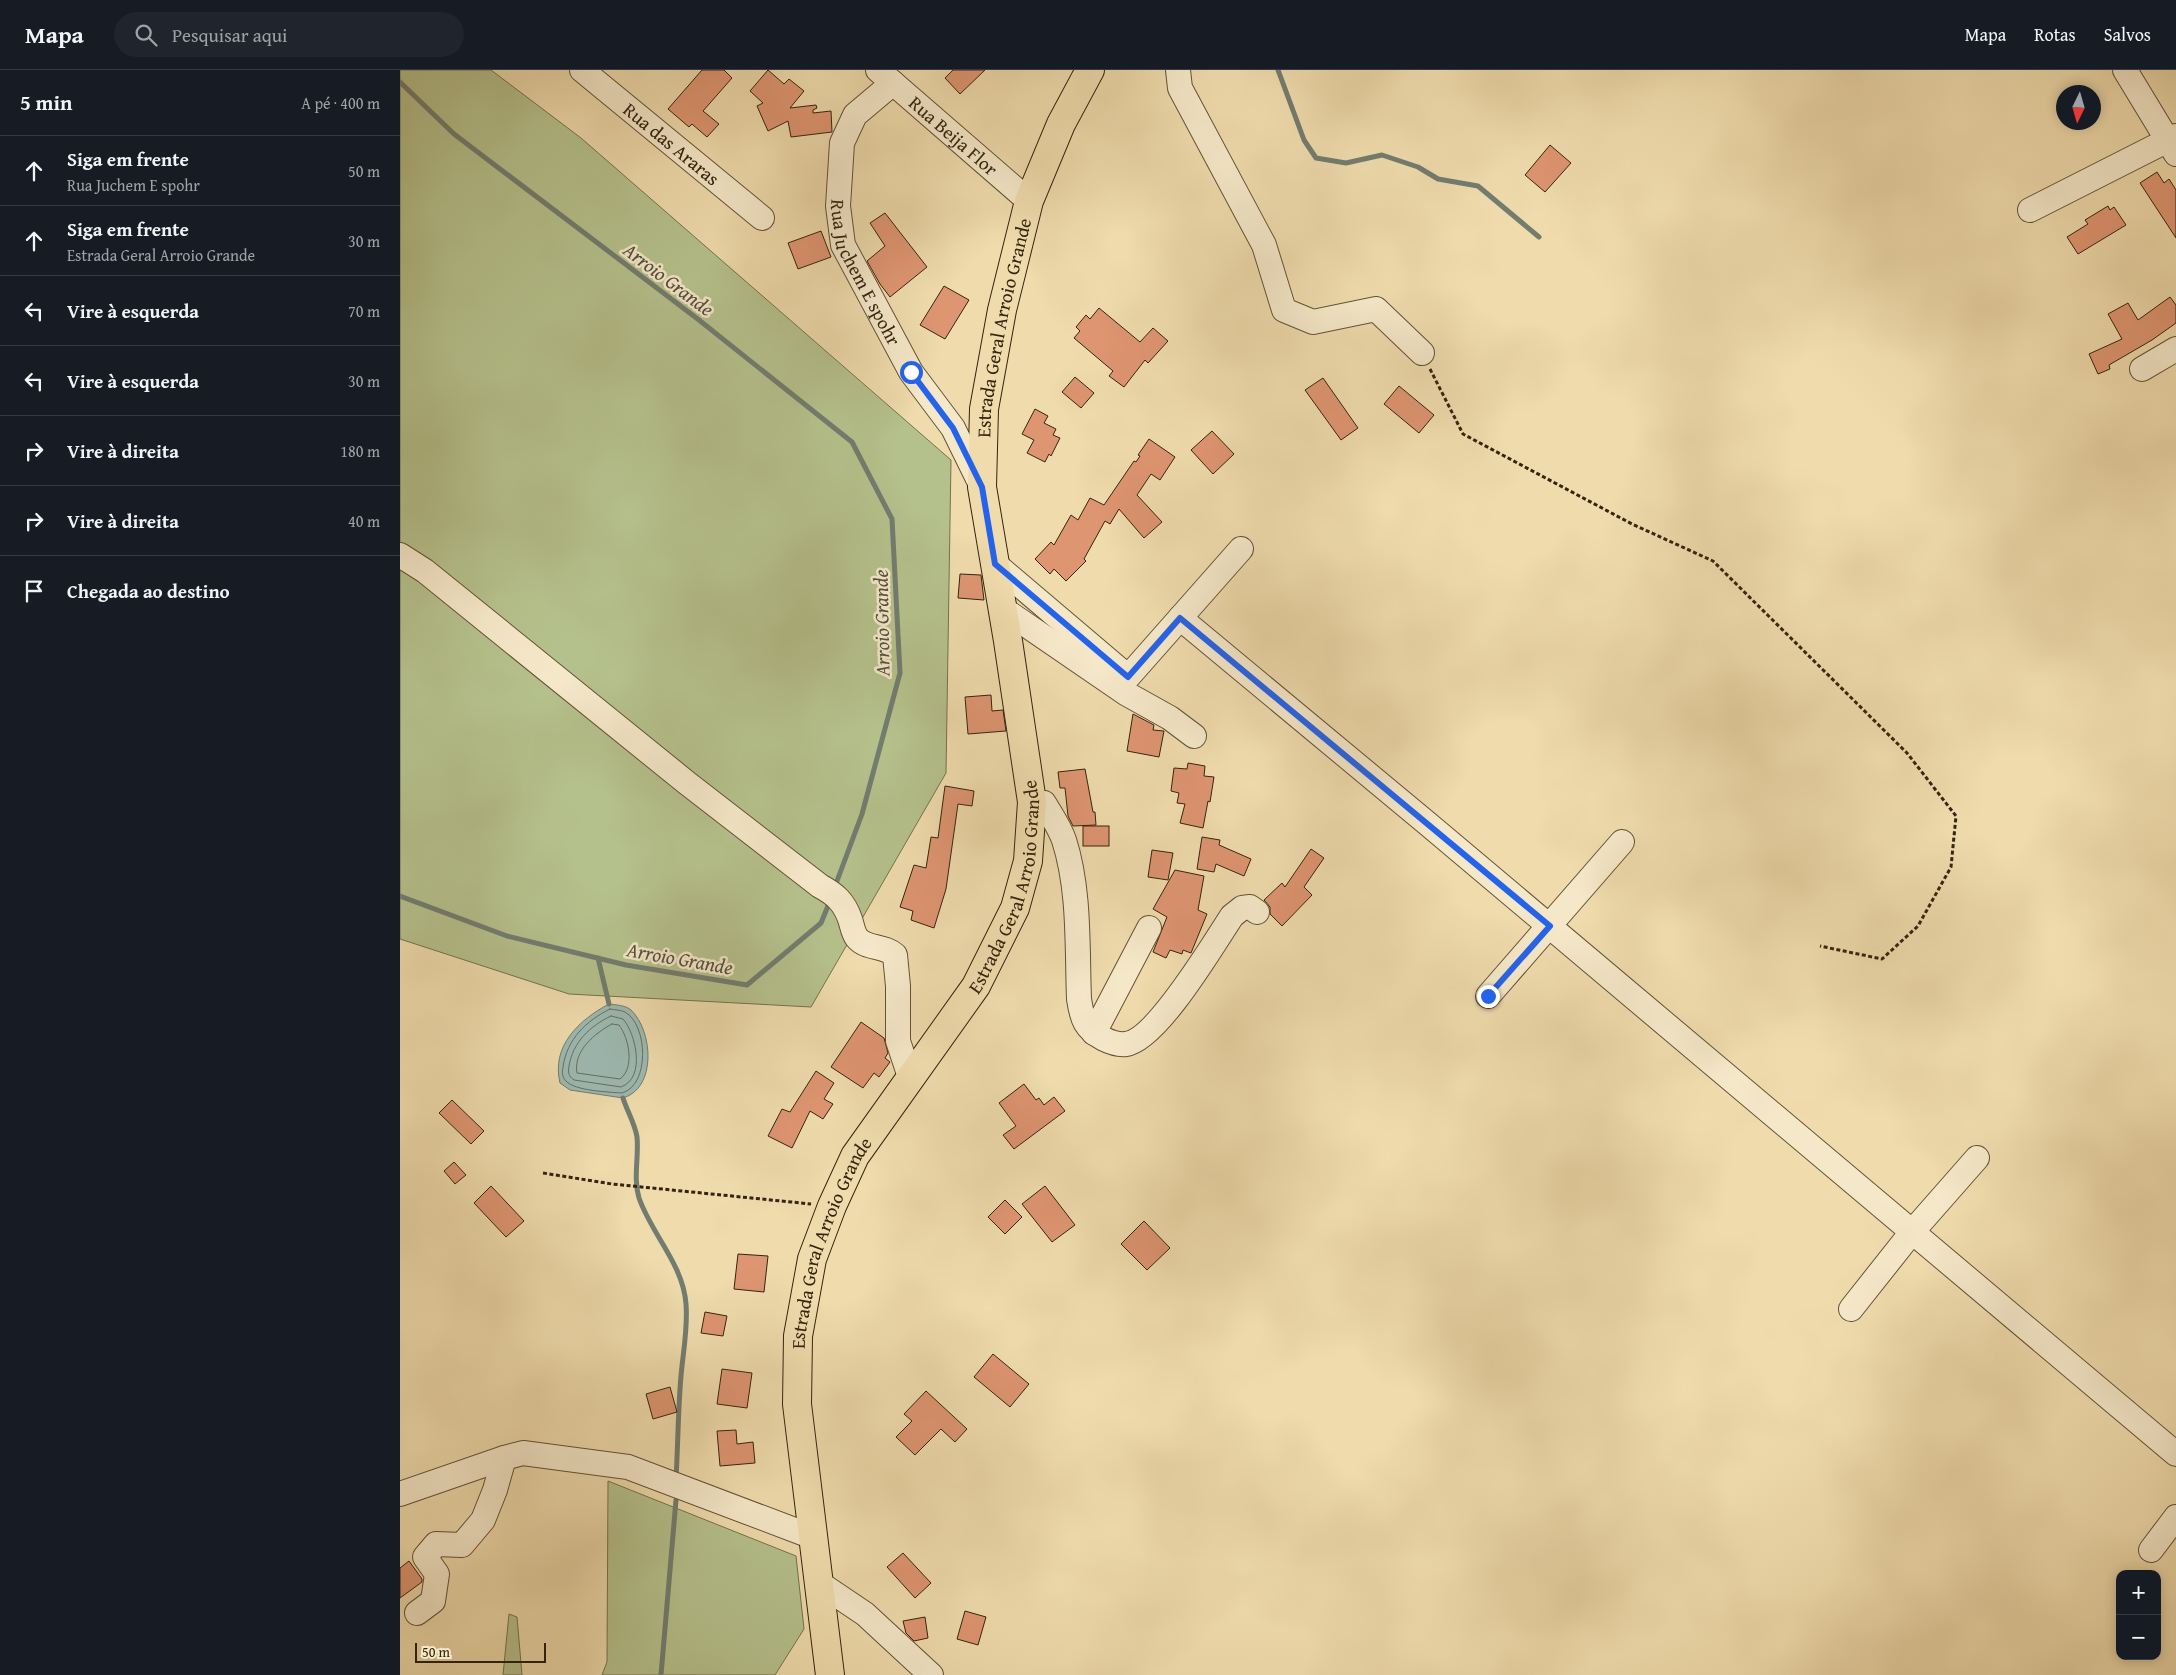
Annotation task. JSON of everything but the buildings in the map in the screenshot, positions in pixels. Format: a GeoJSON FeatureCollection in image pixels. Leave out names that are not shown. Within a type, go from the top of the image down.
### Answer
{"type":"FeatureCollection","features":[{"type":"Feature","properties":{"kind":"main road","name":"Estrada Geral Arroio Grande"},"geometry":{"type":"LineString","coordinates":[[830,1675],[798,1404],[798,1336],[812,1259],[854,1156],[976,986],[1014,908],[1028,861],[1032,802],[1003,609],[982,487],[984,409],[1002,310],[1028,201],[1061,124],[1090,70]]}},
{"type":"Feature","properties":{"kind":"street","name":"Rua das Araras"},"geometry":{"type":"LineString","coordinates":[[582,70],[762,218]]}},
{"type":"Feature","properties":{"kind":"street"},"geometry":{"type":"LineString","coordinates":[[1178,70],[1180,88],[1264,245],[1284,310],[1312,322],[1376,309],[1422,353]]}},
{"type":"Feature","properties":{"kind":"street"},"geometry":{"type":"LineString","coordinates":[[2030,210],[2173,143],[2125,70]]}},
{"type":"Feature","properties":{"kind":"street","name":"Rua Beija Flor"},"geometry":{"type":"LineString","coordinates":[[885,77],[1028,201]]}},
{"type":"Feature","properties":{"kind":"street","name":"Rua Juchem E spohr"},"geometry":{"type":"LineString","coordinates":[[885,77],[855,115],[842,143],[838,206],[843,245],[911,372],[953,428],[982,487]]}},
{"type":"Feature","properties":{"kind":"street"},"geometry":{"type":"LineString","coordinates":[[2142,369],[2176,349]]}},
{"type":"Feature","properties":{"kind":"street"},"geometry":{"type":"LineString","coordinates":[[995,564],[1128,677],[1241,549]]}},
{"type":"Feature","properties":{"kind":"street"},"geometry":{"type":"LineString","coordinates":[[400,556],[424,570],[686,783],[828,890],[850,918],[856,937],[864,943],[883,947],[895,955],[898,986],[898,1041],[910,1077]]}},
{"type":"Feature","properties":{"kind":"street"},"geometry":{"type":"LineString","coordinates":[[1003,609],[1127,694],[1170,718],[1194,736]]}},
{"type":"Feature","properties":{"kind":"street"},"geometry":{"type":"LineString","coordinates":[[1180,618],[1550,926],[2176,1454]]}},
{"type":"Feature","properties":{"kind":"street"},"geometry":{"type":"LineString","coordinates":[[1032,802],[1044,803],[1064,839],[1072,874],[1079,999],[1082,1018],[1094,1034],[1112,1043],[1126,1044],[1139,1039],[1184,988],[1232,916],[1242,908],[1250,907],[1257,912]]}},
{"type":"Feature","properties":{"kind":"street"},"geometry":{"type":"LineString","coordinates":[[1488,996],[1622,842]]}},
{"type":"Feature","properties":{"kind":"street"},"geometry":{"type":"LineString","coordinates":[[1094,1034],[1149,928]]}},
{"type":"Feature","properties":{"kind":"street"},"geometry":{"type":"LineString","coordinates":[[1851,1309],[1912,1232],[1977,1158]]}},
{"type":"Feature","properties":{"kind":"street"},"geometry":{"type":"LineString","coordinates":[[400,1494],[523,1453],[628,1467],[813,1537]]}},
{"type":"Feature","properties":{"kind":"street"},"geometry":{"type":"LineString","coordinates":[[417,1613],[433,1601],[437,1574],[424,1557],[436,1544],[462,1546],[483,1520],[495,1490],[504,1458]]}},
{"type":"Feature","properties":{"kind":"street"},"geometry":{"type":"LineString","coordinates":[[2150,1550],[2176,1517]]}},
{"type":"Feature","properties":{"kind":"street"},"geometry":{"type":"LineString","coordinates":[[819,1583],[865,1614],[931,1675]]}},
{"type":"Feature","properties":{"kind":"path"},"geometry":{"type":"LineString","coordinates":[[1422,353],[1463,434],[1632,524],[1713,561],[1907,753],[1956,816],[1951,867],[1918,926],[1882,959],[1820,946]]}},
{"type":"Feature","properties":{"kind":"path"},"geometry":{"type":"LineString","coordinates":[[543,1173],[621,1185],[832,1206]]}},
{"type":"Feature","properties":{"kind":"green space"},"geometry":{"type":"Polygon","coordinates":[[[400,70],[491,70],[581,138],[951,460],[946,773],[811,1007],[569,994],[400,939],[400,70]]]}},
{"type":"Feature","properties":{"kind":"green space"},"geometry":{"type":"Polygon","coordinates":[[[608,1481],[796,1556],[804,1629],[775,1675],[602,1675],[607,1662],[608,1481]]]}},
{"type":"Feature","properties":{"kind":"green space"},"geometry":{"type":"Polygon","coordinates":[[[509,1614],[517,1617],[522,1675],[503,1675],[509,1614]]]}},
{"type":"Feature","properties":{"kind":"water"},"geometry":{"type":"Polygon","coordinates":[[[609,1004],[623,1006],[631,1010],[644,1031],[647,1044],[648,1058],[642,1083],[634,1092],[623,1098],[570,1090],[560,1083],[558,1070],[560,1057],[570,1036],[587,1018],[609,1004]]]}},
{"type":"Feature","properties":{"kind":"waterway"},"geometry":{"type":"LineString","coordinates":[[1278,70],[1304,140],[1316,158],[1346,163],[1382,155],[1418,167],[1438,179],[1478,186],[1539,237]]}},
{"type":"Feature","properties":{"kind":"waterway","name":"Arroio Grande"},"geometry":{"type":"LineString","coordinates":[[400,82],[454,134],[699,320],[852,442],[892,519],[900,673],[862,814],[834,889]]}},
{"type":"Feature","properties":{"kind":"waterway","name":"Arroio Grande"},"geometry":{"type":"LineString","coordinates":[[400,896],[507,936],[626,965],[747,985],[821,923],[830,901]]}},
{"type":"Feature","properties":{"kind":"waterway"},"geometry":{"type":"LineString","coordinates":[[598,958],[609,1004]]}},
{"type":"Feature","properties":{"kind":"waterway"},"geometry":{"type":"LineString","coordinates":[[623,1098],[637,1137],[636,1183],[639,1198],[651,1225],[673,1263],[684,1289],[686,1322],[680,1389],[676,1479]]}},
{"type":"Feature","properties":{"kind":"waterway"},"geometry":{"type":"LineString","coordinates":[[661,1675],[676,1500]]}},
{"type":"Feature","properties":{"kind":"route"},"geometry":{"type":"LineString","coordinates":[[911,372],[953,428],[982,487],[995,564],[1128,677],[1180,618],[1550,926],[1488,996]]}}]}
